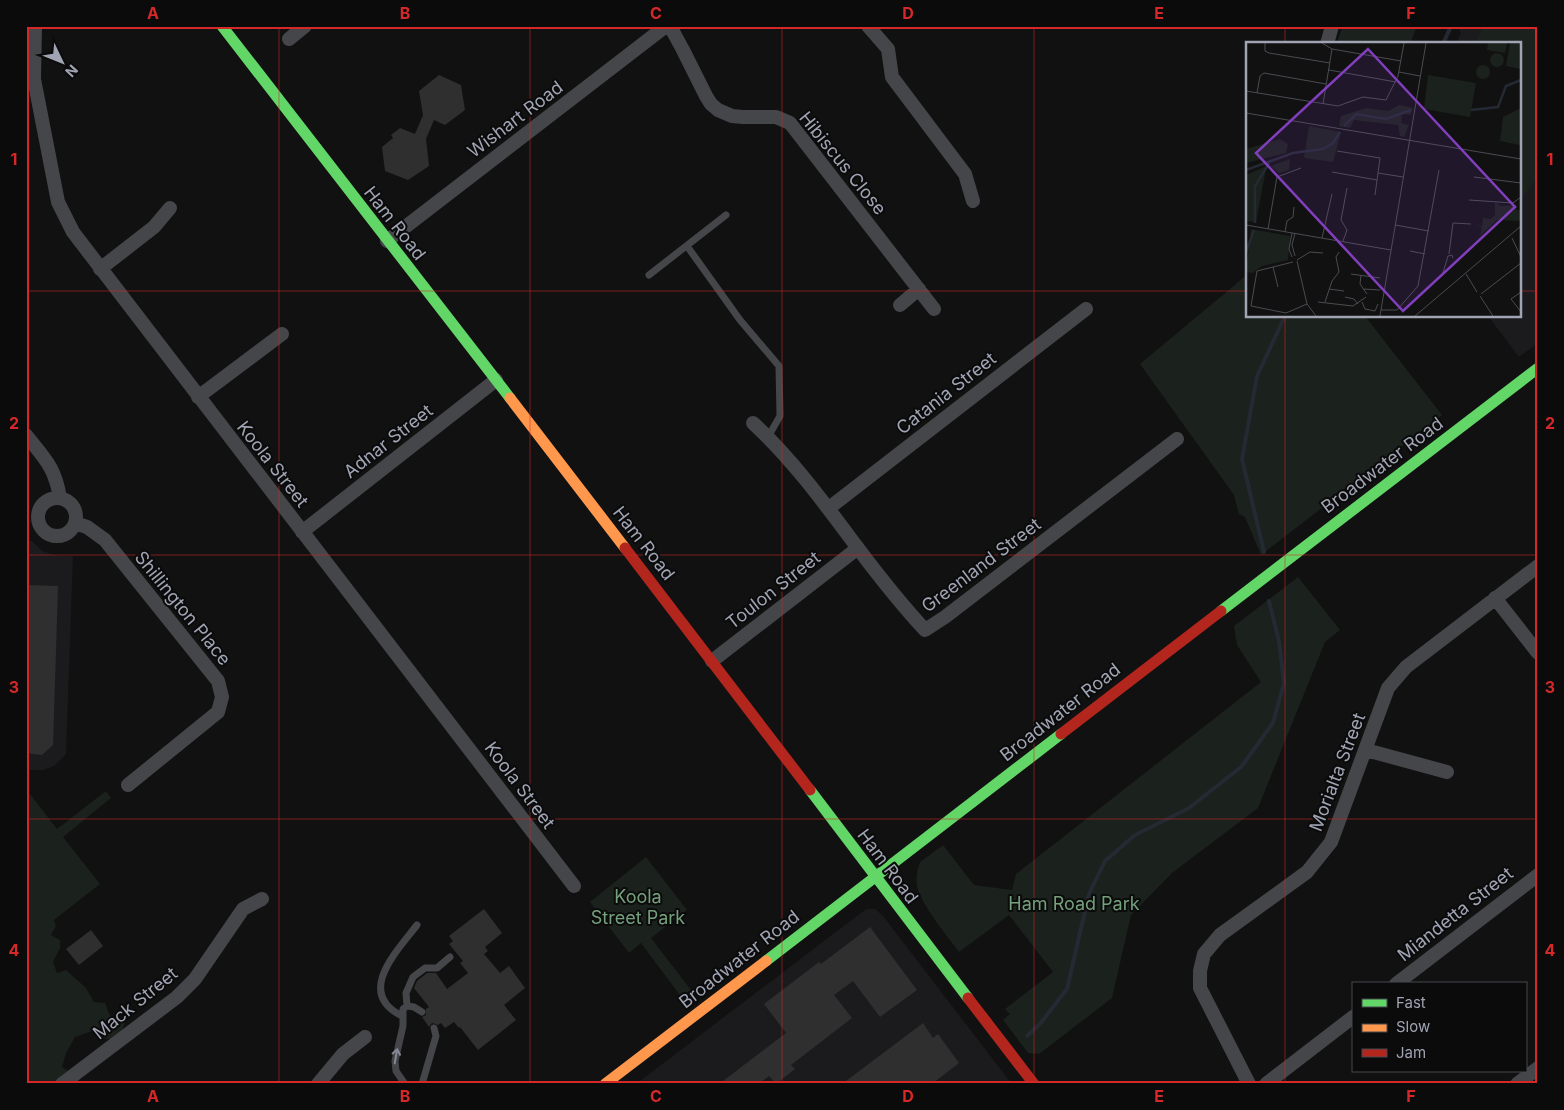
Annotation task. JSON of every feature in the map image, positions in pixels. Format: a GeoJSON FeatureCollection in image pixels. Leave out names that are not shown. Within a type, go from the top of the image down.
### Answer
{"type":"FeatureCollection","features":[{"type":"Feature","properties":{"kind":"street","name":"Koola Street"},"geometry":{"type":"LineString","coordinates":[[35,26],[34,79],[58,202],[72,232],[574,886]]}},
{"type":"Feature","properties":{"kind":"street","name":"Ham Road"},"geometry":{"type":"LineString","coordinates":[[222,26],[386,241],[496,380],[712,661],[874,877],[1034,1084]]}},
{"type":"Feature","properties":{"kind":"street"},"geometry":{"type":"LineString","coordinates":[[289,39],[305,26]]}},
{"type":"Feature","properties":{"kind":"street","name":"Wishart Road"},"geometry":{"type":"LineString","coordinates":[[386,241],[668,26]]}},
{"type":"Feature","properties":{"kind":"street","name":"Hibiscus Close"},"geometry":{"type":"LineString","coordinates":[[668,26],[711,104],[718,110],[732,116],[776,117],[790,123],[934,309]]}},
{"type":"Feature","properties":{"kind":"street"},"geometry":{"type":"LineString","coordinates":[[868,26],[888,49],[892,77],[966,174],[973,201]]}},
{"type":"Feature","properties":{"kind":"street"},"geometry":{"type":"LineString","coordinates":[[1328,42],[1332,26]]}},
{"type":"Feature","properties":{"kind":"street"},"geometry":{"type":"LineString","coordinates":[[100,269],[154,227],[170,208]]}},
{"type":"Feature","properties":{"kind":"street"},"geometry":{"type":"LineString","coordinates":[[900,305],[919,289]]}},
{"type":"Feature","properties":{"kind":"street","name":"Catania Street"},"geometry":{"type":"LineString","coordinates":[[829,508],[1086,309]]}},
{"type":"Feature","properties":{"kind":"street"},"geometry":{"type":"LineString","coordinates":[[198,397],[282,334]]}},
{"type":"Feature","properties":{"kind":"street","name":"Broadwater Road"},"geometry":{"type":"LineString","coordinates":[[604,1084],[1538,368]]}},
{"type":"Feature","properties":{"kind":"street","name":"Adnar Street"},"geometry":{"type":"LineString","coordinates":[[302,532],[496,380]]}},
{"type":"Feature","properties":{"kind":"street","name":"Greenland Street"},"geometry":{"type":"LineString","coordinates":[[754,423],[829,508],[858,548],[925,630],[945,618],[1177,439]]}},
{"type":"Feature","properties":{"kind":"street"},"geometry":{"type":"LineString","coordinates":[[26,435],[51,467],[57,481],[60,498]]}},
{"type":"Feature","properties":{"kind":"street"},"geometry":{"type":"LineString","coordinates":[[60,498],[69,502],[73,507],[75,523],[70,531],[62,536],[56,536],[44,532],[32,523],[38,516],[41,507],[51,499],[60,498]]}},
{"type":"Feature","properties":{"kind":"street","name":"Shillington Place"},"geometry":{"type":"LineString","coordinates":[[75,523],[87,527],[105,540],[218,681],[222,697],[218,712],[128,785]]}},
{"type":"Feature","properties":{"kind":"street","name":"Toulon Street"},"geometry":{"type":"LineString","coordinates":[[712,661],[858,548]]}},
{"type":"Feature","properties":{"kind":"street","name":"Morialta Street"},"geometry":{"type":"LineString","coordinates":[[1249,1084],[1200,988],[1200,971],[1204,954],[1220,935],[1307,872],[1331,842],[1388,688],[1406,667],[1538,566]]}},
{"type":"Feature","properties":{"kind":"street"},"geometry":{"type":"LineString","coordinates":[[1495,598],[1538,653]]}},
{"type":"Feature","properties":{"kind":"street"},"geometry":{"type":"LineString","coordinates":[[1366,750],[1447,772]]}},
{"type":"Feature","properties":{"kind":"street","name":"Miandetta Street"},"geometry":{"type":"LineString","coordinates":[[1399,982],[1538,875]]}},
{"type":"Feature","properties":{"kind":"street","name":"Mack Street"},"geometry":{"type":"LineString","coordinates":[[62,1084],[177,997],[195,979],[243,909],[262,898]]}},
{"type":"Feature","properties":{"kind":"street"},"geometry":{"type":"LineString","coordinates":[[1266,1084],[1352,1018]]}},
{"type":"Feature","properties":{"kind":"street"},"geometry":{"type":"LineString","coordinates":[[318,1084],[343,1054],[365,1037]]}},
{"type":"Feature","properties":{"kind":"street"},"geometry":{"type":"LineString","coordinates":[[1517,1084],[1538,1068]]}},
{"type":"Feature","properties":{"kind":"lane"},"geometry":{"type":"LineString","coordinates":[[649,275],[726,215]]}},
{"type":"Feature","properties":{"kind":"lane"},"geometry":{"type":"LineString","coordinates":[[687,246],[740,320],[779,366],[780,416],[768,437]]}},
{"type":"Feature","properties":{"kind":"lane"},"geometry":{"type":"LineString","coordinates":[[402,1016],[394,1012],[383,1000],[380,990],[381,981],[393,955],[418,925]]}},
{"type":"Feature","properties":{"kind":"lane"},"geometry":{"type":"LineString","coordinates":[[407,1006],[406,993],[413,977],[425,968],[437,968],[450,957]]}},
{"type":"Feature","properties":{"kind":"lane"},"geometry":{"type":"LineString","coordinates":[[405,1084],[396,1071],[394,1061],[404,1026],[403,1009],[407,1006]]}},
{"type":"Feature","properties":{"kind":"lane"},"geometry":{"type":"LineString","coordinates":[[407,1006],[414,1007],[422,1012]]}},
{"type":"Feature","properties":{"kind":"lane"},"geometry":{"type":"LineString","coordinates":[[422,1084],[436,1036],[434,1028]]}},
{"type":"Feature","properties":{"kind":"shaded area"},"geometry":{"type":"Polygon","coordinates":[[[1457,26],[1538,26],[1538,343],[1519,357],[1490,318],[1522,318],[1522,42],[1457,42],[1461,33],[1457,26]]]}},
{"type":"Feature","properties":{"kind":"shaded area"},"geometry":{"type":"Polygon","coordinates":[[[26,541],[32,541],[42,551],[58,556],[73,556],[66,754],[54,766],[43,770],[26,770],[26,541]]]}},
{"type":"Feature","properties":{"kind":"shaded area"},"geometry":{"type":"Polygon","coordinates":[[[866,909],[875,909],[883,916],[1012,1084],[636,1084],[866,909]]]}},
{"type":"Feature","properties":{"kind":"green space"},"geometry":{"type":"Polygon","coordinates":[[[1343,26],[1417,26],[1411,42],[1337,42],[1343,26]]]}},
{"type":"Feature","properties":{"kind":"green space"},"geometry":{"type":"Polygon","coordinates":[[[1483,26],[1538,26],[1538,176],[1522,197],[1522,42],[1476,42],[1483,26]]]}},
{"type":"Feature","properties":{"kind":"green space"},"geometry":{"type":"Polygon","coordinates":[[[1246,276],[1246,318],[1367,318],[1442,415],[1261,555],[1245,517],[1239,514],[1234,495],[1140,364],[1246,276]]]}},
{"type":"Feature","properties":{"kind":"green space","name":"Ham Road Park"},"geometry":{"type":"Polygon","coordinates":[[[1298,577],[1340,630],[1325,642],[1258,808],[1172,873],[1131,915],[1112,998],[1039,1054],[1028,1053],[1003,1020],[1010,1014],[1005,1009],[1053,972],[1009,915],[959,952],[935,920],[919,893],[917,871],[920,862],[943,845],[974,885],[1012,890],[1016,874],[1261,682],[1237,645],[1234,626],[1298,577]]]}},
{"type":"Feature","properties":{"kind":"green space"},"geometry":{"type":"Polygon","coordinates":[[[26,789],[57,829],[106,791],[111,798],[63,837],[100,884],[54,920],[56,926],[51,935],[60,940],[60,948],[53,962],[57,973],[66,970],[86,988],[94,1002],[105,1003],[110,1016],[125,1023],[122,1031],[114,1040],[103,1038],[101,1028],[75,1037],[66,1053],[62,1067],[68,1071],[52,1084],[26,1084],[26,789]]]}},
{"type":"Feature","properties":{"kind":"green space","name":"Koola Street Park"},"geometry":{"type":"Polygon","coordinates":[[[646,857],[687,910],[651,938],[691,990],[682,998],[641,943],[629,953],[590,902],[646,857]]]}},
{"type":"Feature","properties":{"kind":"building"},"geometry":{"type":"Polygon","coordinates":[[[439,75],[461,85],[465,110],[445,125],[434,120],[426,139],[429,166],[408,180],[385,171],[382,147],[393,138],[391,135],[400,128],[415,134],[423,115],[419,91],[439,75]]]}},
{"type":"Feature","properties":{"kind":"building"},"geometry":{"type":"Polygon","coordinates":[[[26,585],[58,586],[53,745],[42,755],[26,753],[26,585]]]}},
{"type":"Feature","properties":{"kind":"building"},"geometry":{"type":"Polygon","coordinates":[[[484,909],[502,933],[485,947],[488,951],[484,954],[500,973],[509,966],[525,988],[504,1005],[516,1020],[478,1050],[454,1022],[445,1028],[441,1023],[438,1025],[432,1023],[429,1027],[422,1017],[426,1015],[426,1009],[429,1007],[414,988],[417,981],[427,973],[436,973],[447,989],[468,973],[460,963],[463,961],[449,944],[453,941],[449,936],[484,909]]]}},
{"type":"Feature","properties":{"kind":"building"},"geometry":{"type":"Polygon","coordinates":[[[870,927],[917,990],[880,1017],[853,981],[834,995],[852,1018],[791,1065],[795,1069],[776,1084],[769,1076],[759,1084],[719,1084],[786,1033],[764,1004],[819,962],[821,964],[870,927]]]}},
{"type":"Feature","properties":{"kind":"building"},"geometry":{"type":"Polygon","coordinates":[[[91,930],[103,946],[79,965],[66,949],[91,930]]]}},
{"type":"Feature","properties":{"kind":"building"},"geometry":{"type":"Polygon","coordinates":[[[923,1023],[933,1038],[938,1034],[959,1063],[932,1084],[842,1084],[923,1023]]]}},
{"type":"Feature","properties":{"kind":"waterway"},"geometry":{"type":"LineString","coordinates":[[1444,42],[1451,26]]}},
{"type":"Feature","properties":{"kind":"waterway"},"geometry":{"type":"LineString","coordinates":[[1264,552],[1242,459],[1257,376],[1284,318]]}},
{"type":"Feature","properties":{"kind":"waterway"},"geometry":{"type":"LineString","coordinates":[[1027,1036],[1040,1024],[1067,989],[1089,894],[1105,861],[1135,835],[1189,808],[1241,767],[1273,723],[1284,683],[1279,641],[1269,601]]}},
{"type":"Feature","properties":{"kind":"traffic: fast"},"geometry":{"type":"LineString","coordinates":[[222,26],[510,398]]}},
{"type":"Feature","properties":{"kind":"traffic: fast"},"geometry":{"type":"LineString","coordinates":[[1221,611],[1538,368]]}},
{"type":"Feature","properties":{"kind":"traffic: fast"},"geometry":{"type":"LineString","coordinates":[[766,961],[1061,734]]}},
{"type":"Feature","properties":{"kind":"traffic: fast"},"geometry":{"type":"LineString","coordinates":[[810,790],[968,998]]}},
{"type":"Feature","properties":{"kind":"traffic: slow"},"geometry":{"type":"LineString","coordinates":[[510,398],[625,548]]}},
{"type":"Feature","properties":{"kind":"traffic: slow"},"geometry":{"type":"LineString","coordinates":[[605,1084],[766,961]]}},
{"type":"Feature","properties":{"kind":"traffic: jam"},"geometry":{"type":"LineString","coordinates":[[625,548],[810,790]]}},
{"type":"Feature","properties":{"kind":"traffic: jam"},"geometry":{"type":"LineString","coordinates":[[1061,734],[1221,611]]}},
{"type":"Feature","properties":{"kind":"traffic: jam"},"geometry":{"type":"LineString","coordinates":[[968,998],[1034,1084]]}}]}
